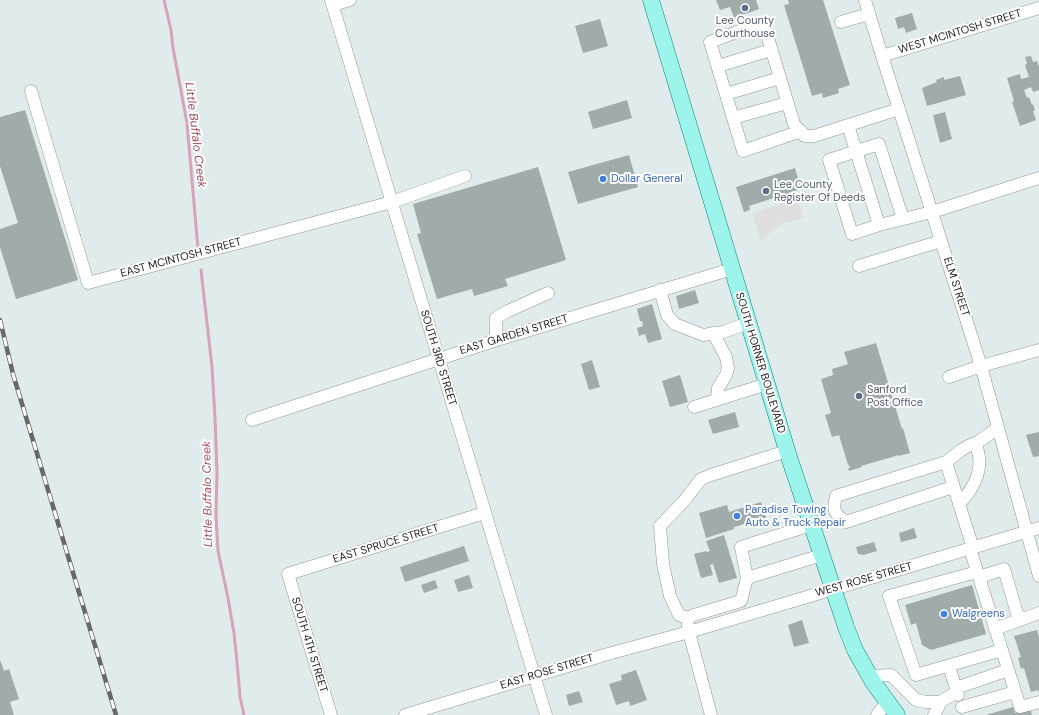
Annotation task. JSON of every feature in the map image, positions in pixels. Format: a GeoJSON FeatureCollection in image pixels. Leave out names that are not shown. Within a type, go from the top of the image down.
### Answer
{"type":"FeatureCollection","features":[{"type":"Feature","properties":{"kind":"main road","name":"SOUTH HORNER BOULEVARD"},"geometry":{"type":"LineString","coordinates":[[651,0],[787,451],[846,627],[855,650],[869,676],[897,715]]}},
{"type":"Feature","properties":{"kind":"street"},"geometry":{"type":"LineString","coordinates":[[332,2],[350,0]]}},
{"type":"Feature","properties":{"kind":"street","name":"ELM STREET"},"geometry":{"type":"LineString","coordinates":[[866,0],[882,56],[981,366],[1039,576]]}},
{"type":"Feature","properties":{"kind":"street","name":"SOUTH 3RD STREET"},"geometry":{"type":"LineString","coordinates":[[332,2],[484,513],[546,715]]}},
{"type":"Feature","properties":{"kind":"street","name":"WEST MCINTOSH STREET"},"geometry":{"type":"LineString","coordinates":[[882,56],[1039,8]]}},
{"type":"Feature","properties":{"kind":"street"},"geometry":{"type":"LineString","coordinates":[[841,22],[869,14]]}},
{"type":"Feature","properties":{"kind":"street"},"geometry":{"type":"LineString","coordinates":[[801,132],[744,151],[710,42],[761,23],[765,28],[794,124],[801,132],[804,136],[814,136],[899,109]]}},
{"type":"Feature","properties":{"kind":"street"},"geometry":{"type":"LineString","coordinates":[[718,66],[771,50]]}},
{"type":"Feature","properties":{"kind":"street"},"geometry":{"type":"LineString","coordinates":[[726,94],[780,78]]}},
{"type":"Feature","properties":{"kind":"street","name":"EAST MCINTOSH STREET"},"geometry":{"type":"LineString","coordinates":[[31,91],[88,282],[392,202],[465,176]]}},
{"type":"Feature","properties":{"kind":"street"},"geometry":{"type":"LineString","coordinates":[[734,118],[787,103]]}},
{"type":"Feature","properties":{"kind":"street"},"geometry":{"type":"LineString","coordinates":[[848,125],[879,225]]}},
{"type":"Feature","properties":{"kind":"street"},"geometry":{"type":"LineString","coordinates":[[903,219],[879,144],[829,160],[852,234],[879,225],[932,212],[1039,178]]}},
{"type":"Feature","properties":{"kind":"street"},"geometry":{"type":"LineString","coordinates":[[859,266],[941,241]]}},
{"type":"Feature","properties":{"kind":"street","name":"EAST GARDEN STREET"},"geometry":{"type":"LineString","coordinates":[[252,420],[438,358],[732,269]]}},
{"type":"Feature","properties":{"kind":"street"},"geometry":{"type":"LineString","coordinates":[[660,290],[667,315],[675,324],[703,335],[723,332],[748,323]]}},
{"type":"Feature","properties":{"kind":"street"},"geometry":{"type":"LineString","coordinates":[[498,340],[496,334],[496,318],[548,293]]}},
{"type":"Feature","properties":{"kind":"street"},"geometry":{"type":"LineString","coordinates":[[713,334],[726,357],[728,368],[726,375],[718,388],[717,399]]}},
{"type":"Feature","properties":{"kind":"street"},"geometry":{"type":"LineString","coordinates":[[949,377],[981,366],[1039,350]]}},
{"type":"Feature","properties":{"kind":"street"},"geometry":{"type":"LineString","coordinates":[[694,407],[767,384]]}},
{"type":"Feature","properties":{"kind":"street"},"geometry":{"type":"LineString","coordinates":[[953,487],[846,522],[836,515],[833,506],[836,496],[946,462],[960,451],[998,428]]}},
{"type":"Feature","properties":{"kind":"street"},"geometry":{"type":"LineString","coordinates":[[959,504],[968,494],[977,477],[979,457],[975,443]]}},
{"type":"Feature","properties":{"kind":"street"},"geometry":{"type":"LineString","coordinates":[[787,451],[701,479],[684,501],[660,526],[663,564],[670,596],[679,615],[688,618],[741,601],[747,578],[740,547],[811,525]]}},
{"type":"Feature","properties":{"kind":"street"},"geometry":{"type":"LineString","coordinates":[[946,462],[978,575],[1020,707],[1039,702]]}},
{"type":"Feature","properties":{"kind":"street","name":"EAST SPRUCE STREET"},"geometry":{"type":"LineString","coordinates":[[288,574],[484,513]]}},
{"type":"Feature","properties":{"kind":"street","name":"WEST ROSE STREET"},"geometry":{"type":"LineString","coordinates":[[689,632],[1039,528]]}},
{"type":"Feature","properties":{"kind":"street"},"geometry":{"type":"LineString","coordinates":[[747,578],[822,555]]}},
{"type":"Feature","properties":{"kind":"street"},"geometry":{"type":"LineString","coordinates":[[1002,650],[916,675],[889,596],[1004,569],[1019,620]]}},
{"type":"Feature","properties":{"kind":"street","name":"SOUTH 4TH STREET"},"geometry":{"type":"LineString","coordinates":[[288,574],[331,715]]}},
{"type":"Feature","properties":{"kind":"street"},"geometry":{"type":"LineString","coordinates":[[995,629],[1039,613]]}},
{"type":"Feature","properties":{"kind":"street"},"geometry":{"type":"LineString","coordinates":[[688,618],[689,632],[711,715]]}},
{"type":"Feature","properties":{"kind":"street","name":"EAST ROSE STREET"},"geometry":{"type":"LineString","coordinates":[[405,715],[608,654],[689,632]]}},
{"type":"Feature","properties":{"kind":"street"},"geometry":{"type":"LineString","coordinates":[[948,666],[963,711],[1015,692]]}},
{"type":"Feature","properties":{"kind":"street"},"geometry":{"type":"LineString","coordinates":[[934,715],[940,702],[956,690],[1008,670]]}},
{"type":"Feature","properties":{"kind":"street"},"geometry":{"type":"LineString","coordinates":[[869,676],[891,675],[916,700],[940,702]]}},
{"type":"Feature","properties":{"kind":"street"},"geometry":{"type":"LineString","coordinates":[[877,715],[887,702]]}},
{"type":"Feature","properties":{"kind":"shaded area"},"geometry":{"type":"Polygon","coordinates":[[[798,199],[803,218],[784,223],[773,230],[761,242],[752,213],[798,199]]]}},
{"type":"Feature","properties":{"kind":"building","name":"Lee County Courthouse"},"geometry":{"type":"Polygon","coordinates":[[[716,0],[756,0],[759,9],[734,18],[730,7],[720,10],[716,0]]]}},
{"type":"Feature","properties":{"kind":"building"},"geometry":{"type":"Polygon","coordinates":[[[788,0],[823,0],[850,85],[838,89],[839,93],[823,98],[822,93],[812,96],[784,5],[789,4],[788,0]]]}},
{"type":"Feature","properties":{"kind":"building"},"geometry":{"type":"Polygon","coordinates":[[[912,13],[917,29],[906,33],[904,27],[898,29],[895,18],[912,13]]]}},
{"type":"Feature","properties":{"kind":"building"},"geometry":{"type":"Polygon","coordinates":[[[600,19],[608,46],[583,53],[575,26],[600,19]]]}},
{"type":"Feature","properties":{"kind":"building"},"geometry":{"type":"Polygon","coordinates":[[[1031,56],[1033,62],[1037,61],[1039,67],[1039,90],[1033,92],[1031,87],[1024,90],[1027,98],[1029,97],[1032,105],[1033,104],[1035,110],[1033,111],[1036,120],[1020,126],[1012,102],[1014,101],[1007,78],[1020,74],[1021,79],[1029,77],[1025,65],[1027,64],[1025,57],[1031,56]]]}},
{"type":"Feature","properties":{"kind":"building"},"geometry":{"type":"Polygon","coordinates":[[[960,76],[966,95],[927,106],[922,88],[937,82],[936,80],[944,77],[944,80],[960,76]]]}},
{"type":"Feature","properties":{"kind":"building"},"geometry":{"type":"Polygon","coordinates":[[[627,100],[632,118],[593,129],[588,112],[627,100]]]}},
{"type":"Feature","properties":{"kind":"building"},"geometry":{"type":"Polygon","coordinates":[[[25,110],[78,280],[16,299],[0,247],[0,229],[18,223],[0,166],[0,117],[25,110]]]}},
{"type":"Feature","properties":{"kind":"building"},"geometry":{"type":"Polygon","coordinates":[[[945,112],[952,139],[940,143],[933,115],[945,112]]]}},
{"type":"Feature","properties":{"kind":"building","name":"Dollar General"},"geometry":{"type":"Polygon","coordinates":[[[629,155],[638,187],[578,204],[568,172],[629,155]]]}},
{"type":"Feature","properties":{"kind":"building"},"geometry":{"type":"Polygon","coordinates":[[[538,167],[566,260],[505,279],[508,286],[474,296],[472,289],[437,299],[417,234],[421,233],[413,204],[538,167]]]}},
{"type":"Feature","properties":{"kind":"building","name":"Lee County Register Of Deeds"},"geometry":{"type":"Polygon","coordinates":[[[795,168],[801,189],[788,193],[789,195],[784,197],[783,195],[749,206],[750,210],[744,212],[736,187],[795,168]]]}},
{"type":"Feature","properties":{"kind":"building"},"geometry":{"type":"Polygon","coordinates":[[[695,290],[699,303],[679,309],[676,296],[695,290]]]}},
{"type":"Feature","properties":{"kind":"building"},"geometry":{"type":"Polygon","coordinates":[[[652,304],[662,339],[648,343],[645,334],[639,336],[637,328],[643,326],[637,309],[652,304]]]}},
{"type":"Feature","properties":{"kind":"building","name":"Sanford Post Office"},"geometry":{"type":"Polygon","coordinates":[[[876,343],[910,453],[861,466],[862,467],[849,471],[848,468],[850,468],[839,435],[832,437],[825,415],[831,413],[821,379],[833,375],[832,369],[848,364],[844,352],[876,343]]]}},
{"type":"Feature","properties":{"kind":"building"},"geometry":{"type":"Polygon","coordinates":[[[592,360],[600,387],[589,390],[581,364],[592,360]]]}},
{"type":"Feature","properties":{"kind":"building"},"geometry":{"type":"Polygon","coordinates":[[[680,375],[688,402],[670,407],[662,381],[680,375]]]}},
{"type":"Feature","properties":{"kind":"building"},"geometry":{"type":"Polygon","coordinates":[[[735,412],[739,427],[713,434],[708,420],[735,412]]]}},
{"type":"Feature","properties":{"kind":"building"},"geometry":{"type":"Polygon","coordinates":[[[1039,432],[1039,456],[1033,457],[1026,435],[1039,432]]]}},
{"type":"Feature","properties":{"kind":"building"},"geometry":{"type":"Polygon","coordinates":[[[761,502],[766,518],[734,527],[734,529],[706,538],[699,513],[727,505],[729,512],[761,502]]]}},
{"type":"Feature","properties":{"kind":"building"},"geometry":{"type":"Polygon","coordinates":[[[914,528],[917,538],[901,542],[899,533],[914,528]]]}},
{"type":"Feature","properties":{"kind":"building"},"geometry":{"type":"Polygon","coordinates":[[[724,535],[737,578],[719,583],[713,564],[710,565],[713,575],[701,578],[694,554],[710,551],[706,541],[724,535]]]}},
{"type":"Feature","properties":{"kind":"building"},"geometry":{"type":"Polygon","coordinates":[[[874,542],[877,551],[863,555],[858,554],[856,547],[874,542]]]}},
{"type":"Feature","properties":{"kind":"building"},"geometry":{"type":"Polygon","coordinates":[[[464,546],[469,561],[405,582],[400,567],[464,546]]]}},
{"type":"Feature","properties":{"kind":"building"},"geometry":{"type":"Polygon","coordinates":[[[469,575],[473,588],[458,592],[454,580],[469,575]]]}},
{"type":"Feature","properties":{"kind":"building"},"geometry":{"type":"Polygon","coordinates":[[[435,580],[438,588],[424,593],[421,585],[435,580]]]}},
{"type":"Feature","properties":{"kind":"building","name":"Walgreens"},"geometry":{"type":"Polygon","coordinates":[[[972,585],[986,634],[931,650],[922,645],[916,623],[911,625],[905,605],[972,585]]]}},
{"type":"Feature","properties":{"kind":"building"},"geometry":{"type":"Polygon","coordinates":[[[802,620],[809,643],[794,647],[788,625],[802,620]]]}},
{"type":"Feature","properties":{"kind":"building"},"geometry":{"type":"Polygon","coordinates":[[[1037,630],[1039,637],[1039,693],[1038,690],[1031,692],[1024,668],[1021,669],[1018,658],[1021,657],[1014,636],[1037,630]]]}},
{"type":"Feature","properties":{"kind":"building"},"geometry":{"type":"Polygon","coordinates":[[[0,660],[4,671],[9,669],[19,699],[10,702],[14,715],[0,715],[0,660]]]}},
{"type":"Feature","properties":{"kind":"building"},"geometry":{"type":"Polygon","coordinates":[[[636,670],[647,700],[630,706],[629,701],[616,705],[609,684],[622,680],[621,675],[636,670]]]}},
{"type":"Feature","properties":{"kind":"building"},"geometry":{"type":"Polygon","coordinates":[[[579,691],[583,702],[569,706],[566,695],[579,691]]]}},
{"type":"Feature","properties":{"kind":"building"},"geometry":{"type":"Polygon","coordinates":[[[1013,707],[1015,713],[1030,708],[1032,715],[986,715],[1013,707]]]}},
{"type":"Feature","properties":{"kind":"waterway","name":"Little Buffalo Creek"},"geometry":{"type":"LineString","coordinates":[[164,0],[171,30],[187,123],[198,249]]}},
{"type":"Feature","properties":{"kind":"waterway","name":"Little Buffalo Creek"},"geometry":{"type":"LineString","coordinates":[[201,270],[212,367],[217,473],[216,516],[218,551],[234,633],[240,697],[244,715]]}},
{"type":"Feature","properties":{"kind":"railway"},"geometry":{"type":"LineString","coordinates":[[0,320],[13,374],[116,715]]}},
{"type":"Feature","properties":{"kind":"place","name":"Lee County Courthouse"},"geometry":{"type":"Point","coordinates":[745,8]}},
{"type":"Feature","properties":{"kind":"place","name":"Dollar General"},"geometry":{"type":"Point","coordinates":[603,179]}},
{"type":"Feature","properties":{"kind":"place","name":"Lee County Register Of Deeds"},"geometry":{"type":"Point","coordinates":[766,191]}},
{"type":"Feature","properties":{"kind":"place","name":"Sanford Post Office"},"geometry":{"type":"Point","coordinates":[859,396]}},
{"type":"Feature","properties":{"kind":"place","name":"Paradise Towing Auto & Truck Repair"},"geometry":{"type":"Point","coordinates":[737,516]}},
{"type":"Feature","properties":{"kind":"place","name":"Walgreens"},"geometry":{"type":"Point","coordinates":[944,614]}}]}
